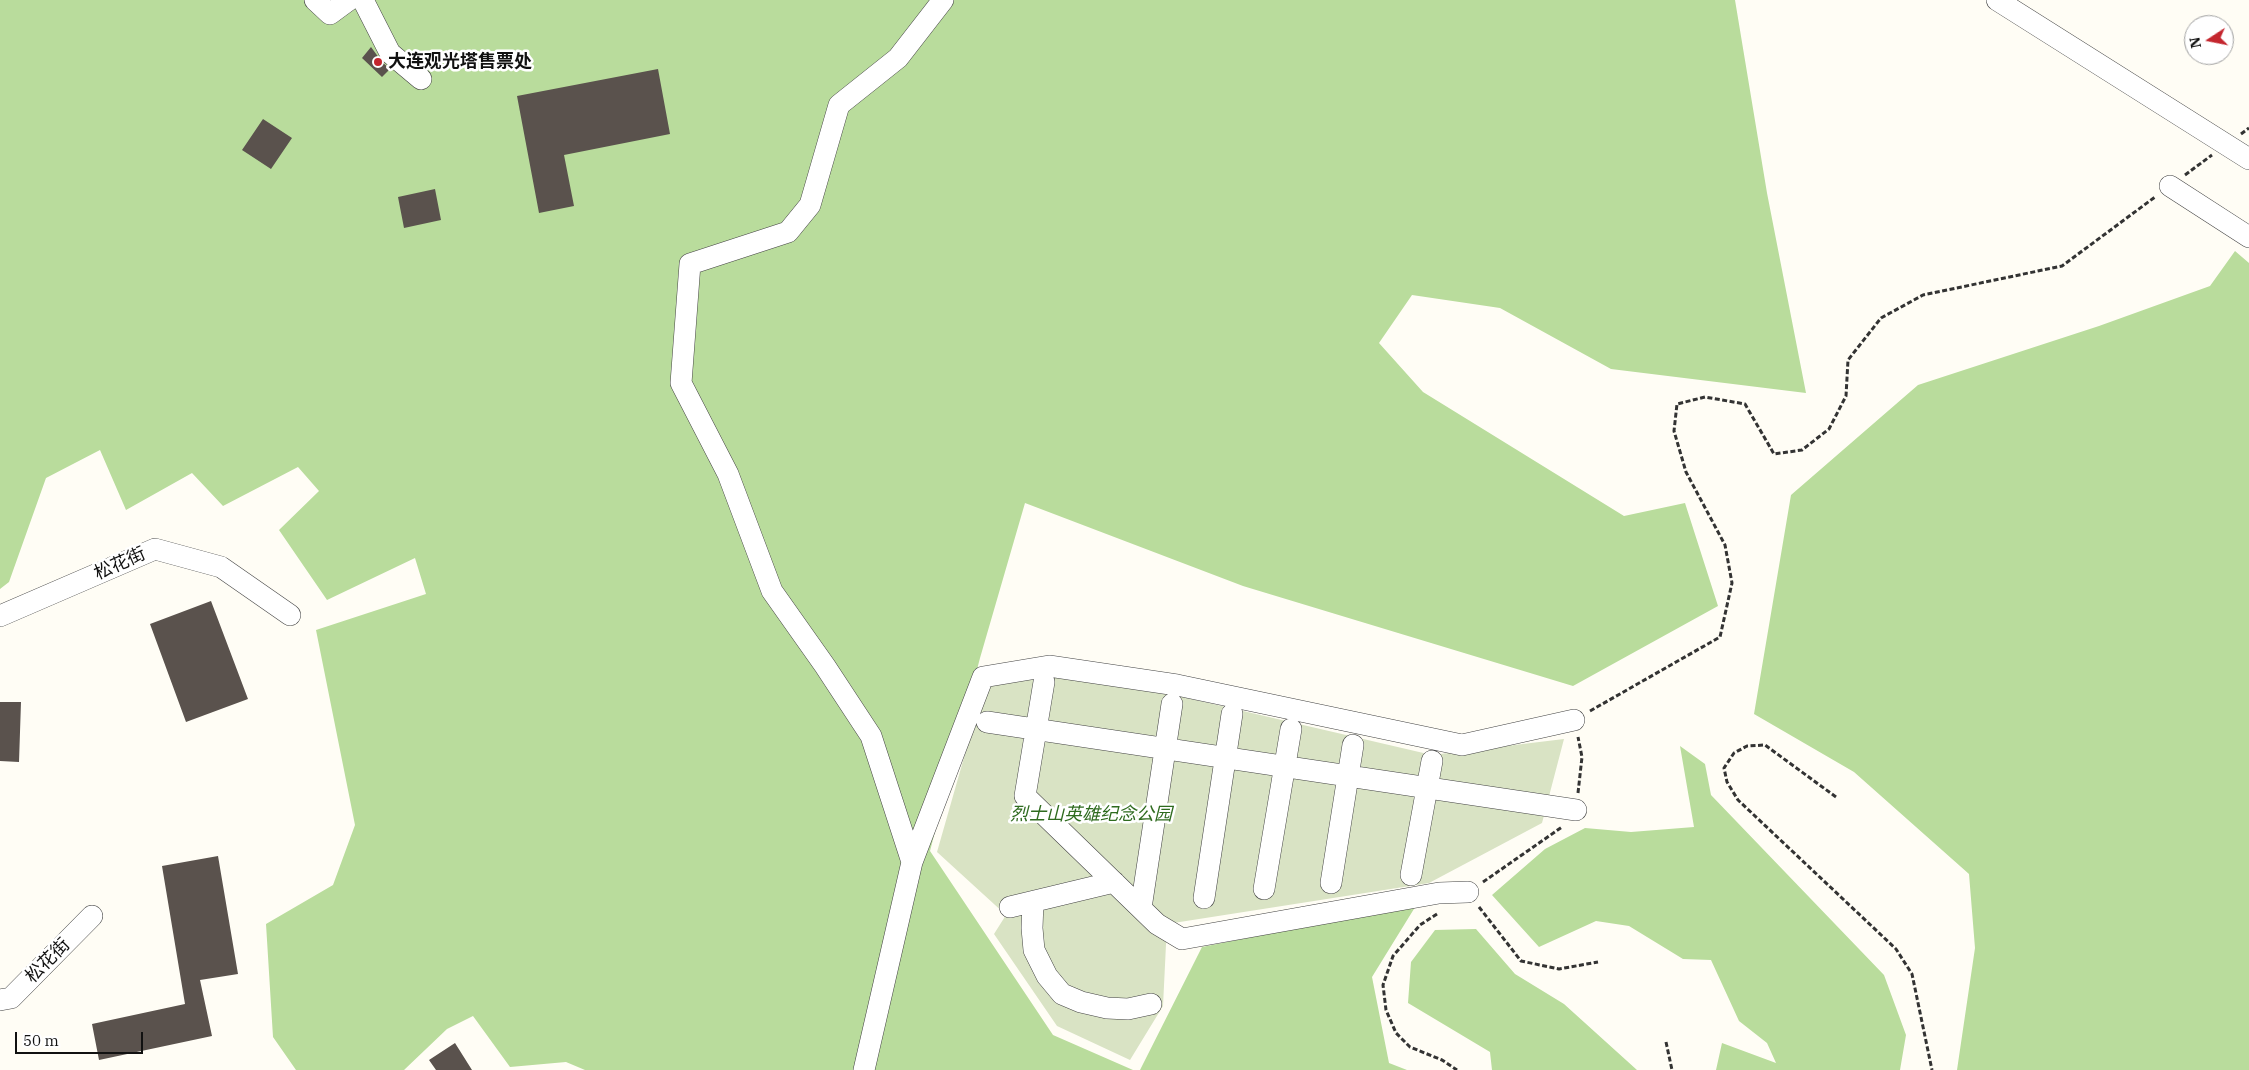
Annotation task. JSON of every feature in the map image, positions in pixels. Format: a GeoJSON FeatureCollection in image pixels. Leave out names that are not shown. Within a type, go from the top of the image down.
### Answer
{"type":"FeatureCollection","features":[{"type":"Feature","properties":{"kind":"street"},"geometry":{"type":"LineString","coordinates":[[315,0],[330,14],[349,0]]}},
{"type":"Feature","properties":{"kind":"street"},"geometry":{"type":"LineString","coordinates":[[364,0],[390,53],[421,79]]}},
{"type":"Feature","properties":{"kind":"street"},"geometry":{"type":"LineString","coordinates":[[912,862],[870,736],[825,666],[772,591],[728,474],[681,383],[690,264],[788,232],[810,205],[839,106],[898,58],[943,0]]}},
{"type":"Feature","properties":{"kind":"street"},"geometry":{"type":"LineString","coordinates":[[1997,0],[2249,159]]}},
{"type":"Feature","properties":{"kind":"street"},"geometry":{"type":"LineString","coordinates":[[2170,186],[2249,237]]}},
{"type":"Feature","properties":{"kind":"street","name":"松花街"},"geometry":{"type":"LineString","coordinates":[[0,616],[155,549],[221,567],[290,615]]}},
{"type":"Feature","properties":{"kind":"street"},"geometry":{"type":"LineString","coordinates":[[864,1070],[912,862],[983,677],[1049,666],[1177,685],[1462,745],[1574,720]]}},
{"type":"Feature","properties":{"kind":"street"},"geometry":{"type":"LineString","coordinates":[[1044,682],[1025,796],[1157,924],[1182,938],[1439,892],[1468,892]]}},
{"type":"Feature","properties":{"kind":"street"},"geometry":{"type":"LineString","coordinates":[[1141,908],[1172,704]]}},
{"type":"Feature","properties":{"kind":"street"},"geometry":{"type":"LineString","coordinates":[[1204,898],[1232,714]]}},
{"type":"Feature","properties":{"kind":"street"},"geometry":{"type":"LineString","coordinates":[[986,722],[1576,810]]}},
{"type":"Feature","properties":{"kind":"street"},"geometry":{"type":"LineString","coordinates":[[1264,889],[1291,729]]}},
{"type":"Feature","properties":{"kind":"street"},"geometry":{"type":"LineString","coordinates":[[1331,882],[1353,745]]}},
{"type":"Feature","properties":{"kind":"street"},"geometry":{"type":"LineString","coordinates":[[1412,875],[1432,761]]}},
{"type":"Feature","properties":{"kind":"street"},"geometry":{"type":"LineString","coordinates":[[1010,907],[1114,882]]}},
{"type":"Feature","properties":{"kind":"street"},"geometry":{"type":"LineString","coordinates":[[1033,902],[1032,928],[1034,950],[1047,976],[1062,994],[1081,1002],[1107,1008],[1128,1009],[1151,1004]]}},
{"type":"Feature","properties":{"kind":"street","name":"松花街"},"geometry":{"type":"LineString","coordinates":[[0,1000],[11,998],[92,916]]}},
{"type":"Feature","properties":{"kind":"path"},"geometry":{"type":"LineString","coordinates":[[1598,962],[1559,969],[1521,961],[1468,892],[1558,831],[1576,810],[1582,757],[1574,720],[1720,637],[1732,583],[1725,545],[1686,472],[1674,431],[1677,404],[1705,397],[1745,404],[1774,454],[1802,450],[1829,429],[1846,396],[1848,360],[1881,318],[1923,295],[2062,266],[2249,128]]}},
{"type":"Feature","properties":{"kind":"path"},"geometry":{"type":"LineString","coordinates":[[1836,798],[1765,745],[1747,746],[1734,753],[1724,768],[1726,782],[1738,800],[1896,949],[1912,974],[1932,1070]]}},
{"type":"Feature","properties":{"kind":"path"},"geometry":{"type":"LineString","coordinates":[[1444,908],[1420,925],[1393,956],[1383,984],[1386,1010],[1396,1032],[1410,1047],[1442,1060],[1457,1070]]}},
{"type":"Feature","properties":{"kind":"path"},"geometry":{"type":"LineString","coordinates":[[1666,1042],[1672,1070]]}},
{"type":"Feature","properties":{"kind":"green space"},"geometry":{"type":"Polygon","coordinates":[[[0,0],[1735,0],[1767,193],[1806,393],[1611,369],[1500,308],[1412,295],[1379,343],[1423,392],[1624,516],[1685,503],[1718,606],[1573,686],[1243,586],[1025,503],[980,658],[930,851],[1053,1035],[1133,1070],[585,1070],[566,1062],[510,1067],[473,1016],[447,1029],[404,1070],[296,1070],[273,1037],[266,924],[333,885],[355,825],[316,630],[426,594],[415,558],[327,600],[279,530],[319,491],[298,467],[223,506],[192,473],[126,510],[100,450],[46,478],[9,582],[0,589],[0,0]]]}},
{"type":"Feature","properties":{"kind":"green space"},"geometry":{"type":"Polygon","coordinates":[[[2235,251],[2249,263],[2249,1070],[1957,1070],[1975,948],[1969,874],[1854,772],[1754,714],[1791,495],[1918,385],[2099,326],[2210,286],[2235,251]]]}},
{"type":"Feature","properties":{"kind":"green space","name":"烈士山英雄纪念公园"},"geometry":{"type":"Polygon","coordinates":[[[1036,674],[1170,694],[1432,755],[1564,739],[1542,823],[1429,883],[1167,924],[1163,1006],[1130,1060],[1057,1026],[994,934],[1006,915],[937,852],[985,684],[1036,674]]]}},
{"type":"Feature","properties":{"kind":"green space"},"geometry":{"type":"Polygon","coordinates":[[[1680,746],[1705,764],[1711,795],[1884,975],[1906,1035],[1900,1070],[1716,1070],[1722,1043],[1776,1063],[1767,1043],[1739,1021],[1711,960],[1683,959],[1629,926],[1596,921],[1539,947],[1492,895],[1545,849],[1585,828],[1631,832],[1694,827],[1680,746]]]}},
{"type":"Feature","properties":{"kind":"green space"},"geometry":{"type":"Polygon","coordinates":[[[1417,904],[1372,977],[1389,1063],[1407,1070],[1140,1070],[1202,947],[1417,904]]]}},
{"type":"Feature","properties":{"kind":"green space"},"geometry":{"type":"Polygon","coordinates":[[[1476,929],[1515,974],[1564,1004],[1637,1070],[1492,1070],[1490,1052],[1408,1003],[1411,962],[1435,930],[1476,929]]]}},
{"type":"Feature","properties":{"kind":"building","name":"大连观光塔售票处"},"geometry":{"type":"Polygon","coordinates":[[[371,47],[390,69],[382,77],[362,58],[371,47]]]}},
{"type":"Feature","properties":{"kind":"building"},"geometry":{"type":"Polygon","coordinates":[[[658,69],[670,134],[564,155],[574,206],[539,213],[517,96],[658,69]]]}},
{"type":"Feature","properties":{"kind":"building"},"geometry":{"type":"Polygon","coordinates":[[[263,119],[292,138],[271,169],[242,150],[263,119]]]}},
{"type":"Feature","properties":{"kind":"building"},"geometry":{"type":"Polygon","coordinates":[[[435,189],[441,220],[404,228],[398,197],[435,189]]]}},
{"type":"Feature","properties":{"kind":"building"},"geometry":{"type":"Polygon","coordinates":[[[211,601],[248,699],[186,722],[150,624],[211,601]]]}},
{"type":"Feature","properties":{"kind":"building"},"geometry":{"type":"Polygon","coordinates":[[[0,702],[21,702],[19,762],[0,761],[0,702]]]}},
{"type":"Feature","properties":{"kind":"building"},"geometry":{"type":"Polygon","coordinates":[[[218,856],[238,974],[200,980],[212,1036],[99,1060],[92,1024],[185,1004],[162,866],[218,856]]]}},
{"type":"Feature","properties":{"kind":"building"},"geometry":{"type":"Polygon","coordinates":[[[455,1043],[472,1070],[436,1070],[429,1060],[455,1043]]]}},
{"type":"Feature","properties":{"kind":"place","name":"大连观光塔售票处"},"geometry":{"type":"Point","coordinates":[378,62]}}]}
